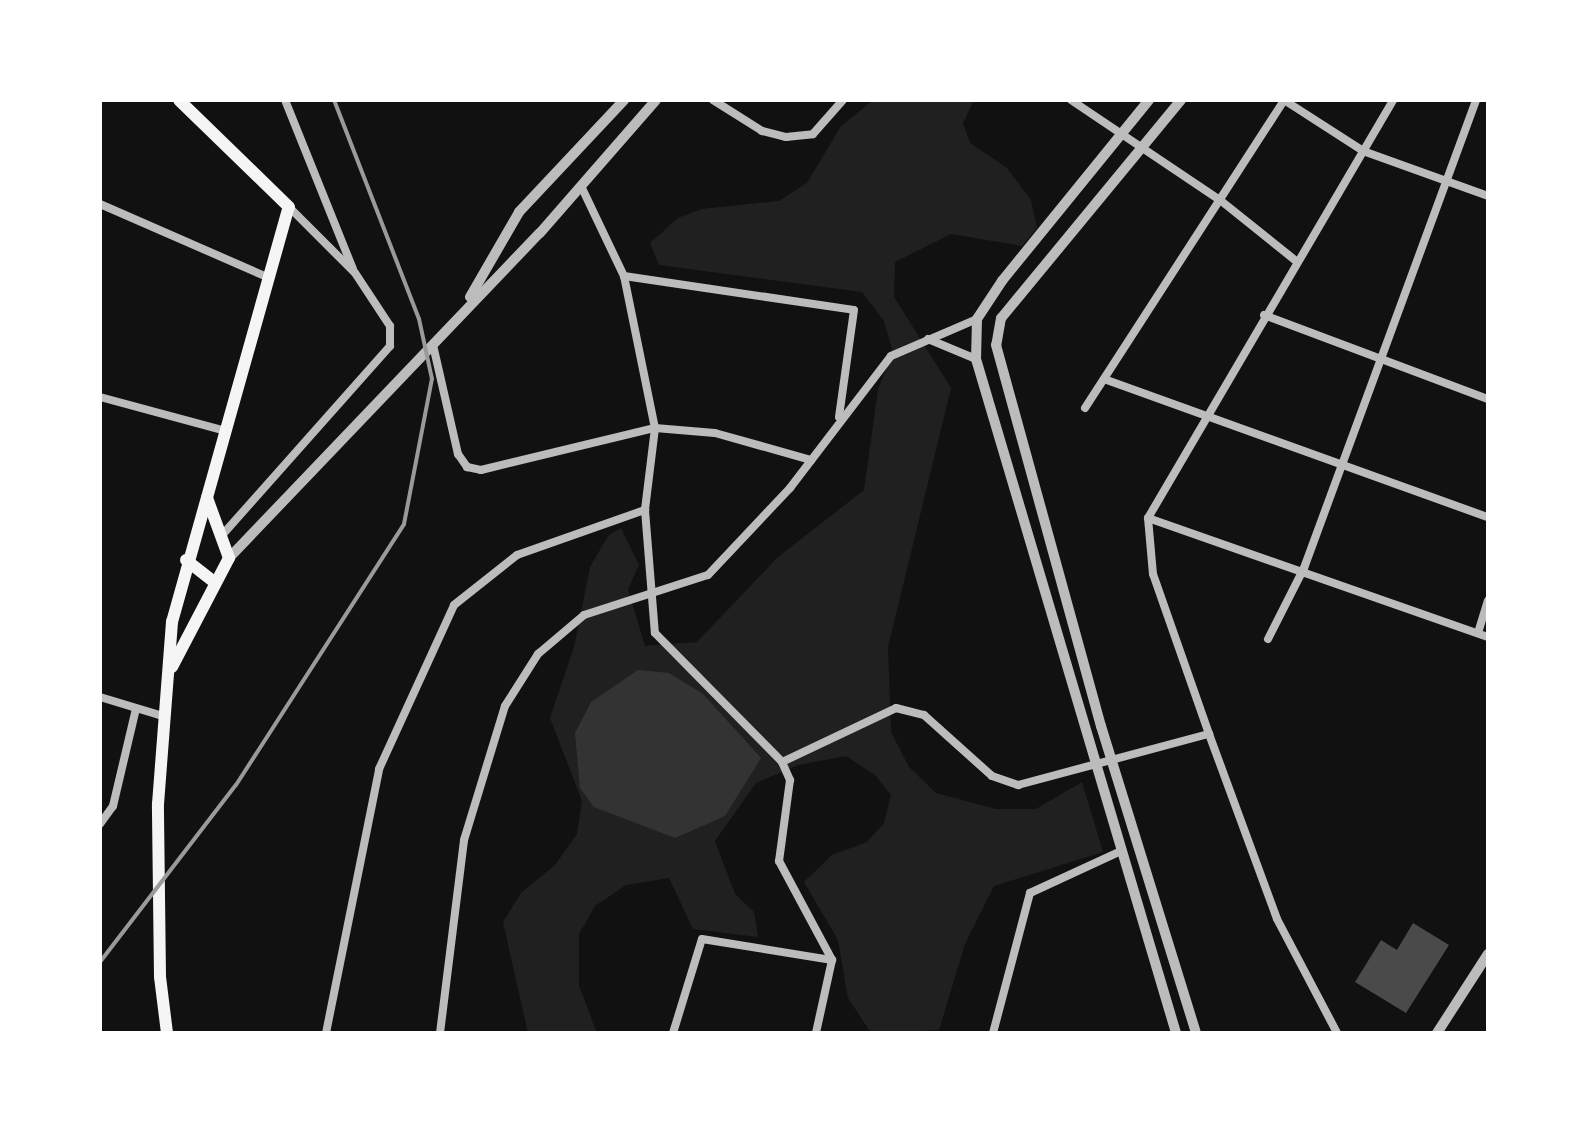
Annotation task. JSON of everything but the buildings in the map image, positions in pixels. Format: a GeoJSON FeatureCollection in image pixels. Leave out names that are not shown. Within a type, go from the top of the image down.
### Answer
{"type":"FeatureCollection","features":[{"type":"Feature","properties":{"kind":"main road"},"geometry":{"type":"LineString","coordinates":[[167,1033],[160,977],[158,804],[172,622],[222,430],[289,207],[179,100]]}},
{"type":"Feature","properties":{"kind":"main road"},"geometry":{"type":"LineString","coordinates":[[165,683],[230,558],[224,533],[207,498]]}},
{"type":"Feature","properties":{"kind":"main road"},"geometry":{"type":"LineString","coordinates":[[186,560],[215,582]]}},
{"type":"Feature","properties":{"kind":"street"},"geometry":{"type":"LineString","coordinates":[[224,533],[390,346],[390,326],[355,273],[284,100]]}},
{"type":"Feature","properties":{"kind":"street"},"geometry":{"type":"LineString","coordinates":[[462,311],[519,212],[624,100]]}},
{"type":"Feature","properties":{"kind":"street"},"geometry":{"type":"LineString","coordinates":[[230,558],[581,186],[656,100]]}},
{"type":"Feature","properties":{"kind":"street"},"geometry":{"type":"LineString","coordinates":[[713,100],[762,131],[786,137],[813,134],[844,100]]}},
{"type":"Feature","properties":{"kind":"street"},"geometry":{"type":"LineString","coordinates":[[1070,100],[1140,151],[1220,200],[1295,260]]}},
{"type":"Feature","properties":{"kind":"street"},"geometry":{"type":"LineString","coordinates":[[440,1033],[464,840],[505,706],[538,654],[584,615],[648,599],[708,574],[811,460],[891,356],[977,319],[1149,100]]}},
{"type":"Feature","properties":{"kind":"street"},"geometry":{"type":"LineString","coordinates":[[1180,100],[1001,318],[1000,373],[1196,1033]]}},
{"type":"Feature","properties":{"kind":"street"},"geometry":{"type":"LineString","coordinates":[[1085,408],[1284,100],[1363,151],[1488,196]]}},
{"type":"Feature","properties":{"kind":"street"},"geometry":{"type":"LineString","coordinates":[[1337,1033],[1276,919],[1208,734],[1153,574],[1148,518],[1295,260],[1393,100]]}},
{"type":"Feature","properties":{"kind":"street"},"geometry":{"type":"LineString","coordinates":[[1268,639],[1302,573],[1476,100]]}},
{"type":"Feature","properties":{"kind":"street"},"geometry":{"type":"LineString","coordinates":[[581,186],[624,276],[655,428],[645,510],[648,599],[655,632],[782,762],[790,780],[779,861],[832,960],[816,1033]]}},
{"type":"Feature","properties":{"kind":"street"},"geometry":{"type":"LineString","coordinates":[[100,204],[268,276]]}},
{"type":"Feature","properties":{"kind":"street"},"geometry":{"type":"LineString","coordinates":[[289,207],[355,273]]}},
{"type":"Feature","properties":{"kind":"street"},"geometry":{"type":"LineString","coordinates":[[624,276],[854,310],[839,422]]}},
{"type":"Feature","properties":{"kind":"street"},"geometry":{"type":"LineString","coordinates":[[1264,315],[1488,399]]}},
{"type":"Feature","properties":{"kind":"street"},"geometry":{"type":"LineString","coordinates":[[977,319],[976,359],[1176,1033]]}},
{"type":"Feature","properties":{"kind":"street"},"geometry":{"type":"LineString","coordinates":[[928,339],[976,359]]}},
{"type":"Feature","properties":{"kind":"street"},"geometry":{"type":"LineString","coordinates":[[433,345],[458,454],[467,467],[481,470],[655,428],[715,432],[811,460]]}},
{"type":"Feature","properties":{"kind":"street"},"geometry":{"type":"LineString","coordinates":[[1104,379],[1344,460],[1488,517]]}},
{"type":"Feature","properties":{"kind":"street"},"geometry":{"type":"LineString","coordinates":[[100,409],[102,397],[222,430]]}},
{"type":"Feature","properties":{"kind":"street"},"geometry":{"type":"LineString","coordinates":[[326,1033],[379,770],[454,605],[517,555],[645,510]]}},
{"type":"Feature","properties":{"kind":"street"},"geometry":{"type":"LineString","coordinates":[[1148,518],[1488,636]]}},
{"type":"Feature","properties":{"kind":"street"},"geometry":{"type":"LineString","coordinates":[[1478,633],[1488,600]]}},
{"type":"Feature","properties":{"kind":"street"},"geometry":{"type":"LineString","coordinates":[[100,696],[163,716]]}},
{"type":"Feature","properties":{"kind":"street"},"geometry":{"type":"LineString","coordinates":[[782,762],[896,708],[924,715],[992,776],[1018,785],[1113,764],[1208,734]]}},
{"type":"Feature","properties":{"kind":"street"},"geometry":{"type":"LineString","coordinates":[[100,824],[113,806],[136,709]]}},
{"type":"Feature","properties":{"kind":"street"},"geometry":{"type":"LineString","coordinates":[[993,1033],[1030,893],[1121,850]]}},
{"type":"Feature","properties":{"kind":"street"},"geometry":{"type":"LineString","coordinates":[[674,1033],[702,939],[832,960]]}},
{"type":"Feature","properties":{"kind":"street"},"geometry":{"type":"LineString","coordinates":[[1437,1033],[1488,954]]}},
{"type":"Feature","properties":{"kind":"street"},"geometry":{"type":"LineString","coordinates":[[1158,974],[1176,968]]}},
{"type":"Feature","properties":{"kind":"shaded area"},"geometry":{"type":"Polygon","coordinates":[[[974,100],[963,123],[970,143],[1007,168],[1031,200],[1037,228],[1022,246],[951,234],[895,262],[894,297],[951,388],[888,647],[891,732],[909,767],[936,793],[996,809],[1036,809],[1082,782],[1103,852],[994,886],[965,944],[939,1030],[871,1033],[848,998],[838,940],[804,882],[832,855],[867,842],[884,823],[891,795],[875,775],[846,756],[798,765],[756,783],[715,841],[735,894],[754,912],[758,937],[693,929],[669,878],[626,885],[595,906],[579,934],[579,986],[597,1033],[528,1033],[503,922],[521,893],[555,865],[577,834],[582,801],[550,718],[574,647],[590,567],[608,536],[621,528],[639,565],[628,589],[645,646],[697,642],[778,557],[864,490],[878,389],[893,353],[884,321],[862,292],[659,265],[650,243],[678,218],[701,209],[779,201],[807,183],[841,126],[871,102],[974,100]]]}},
{"type":"Feature","properties":{"kind":"shaded area"},"geometry":{"type":"Polygon","coordinates":[[[638,670],[669,673],[703,694],[761,758],[725,816],[675,838],[594,807],[580,788],[575,733],[591,702],[638,670]]]}},
{"type":"Feature","properties":{"kind":"railway"},"geometry":{"type":"LineString","coordinates":[[100,962],[236,785],[404,524],[432,379],[419,319],[334,100]]}}]}
